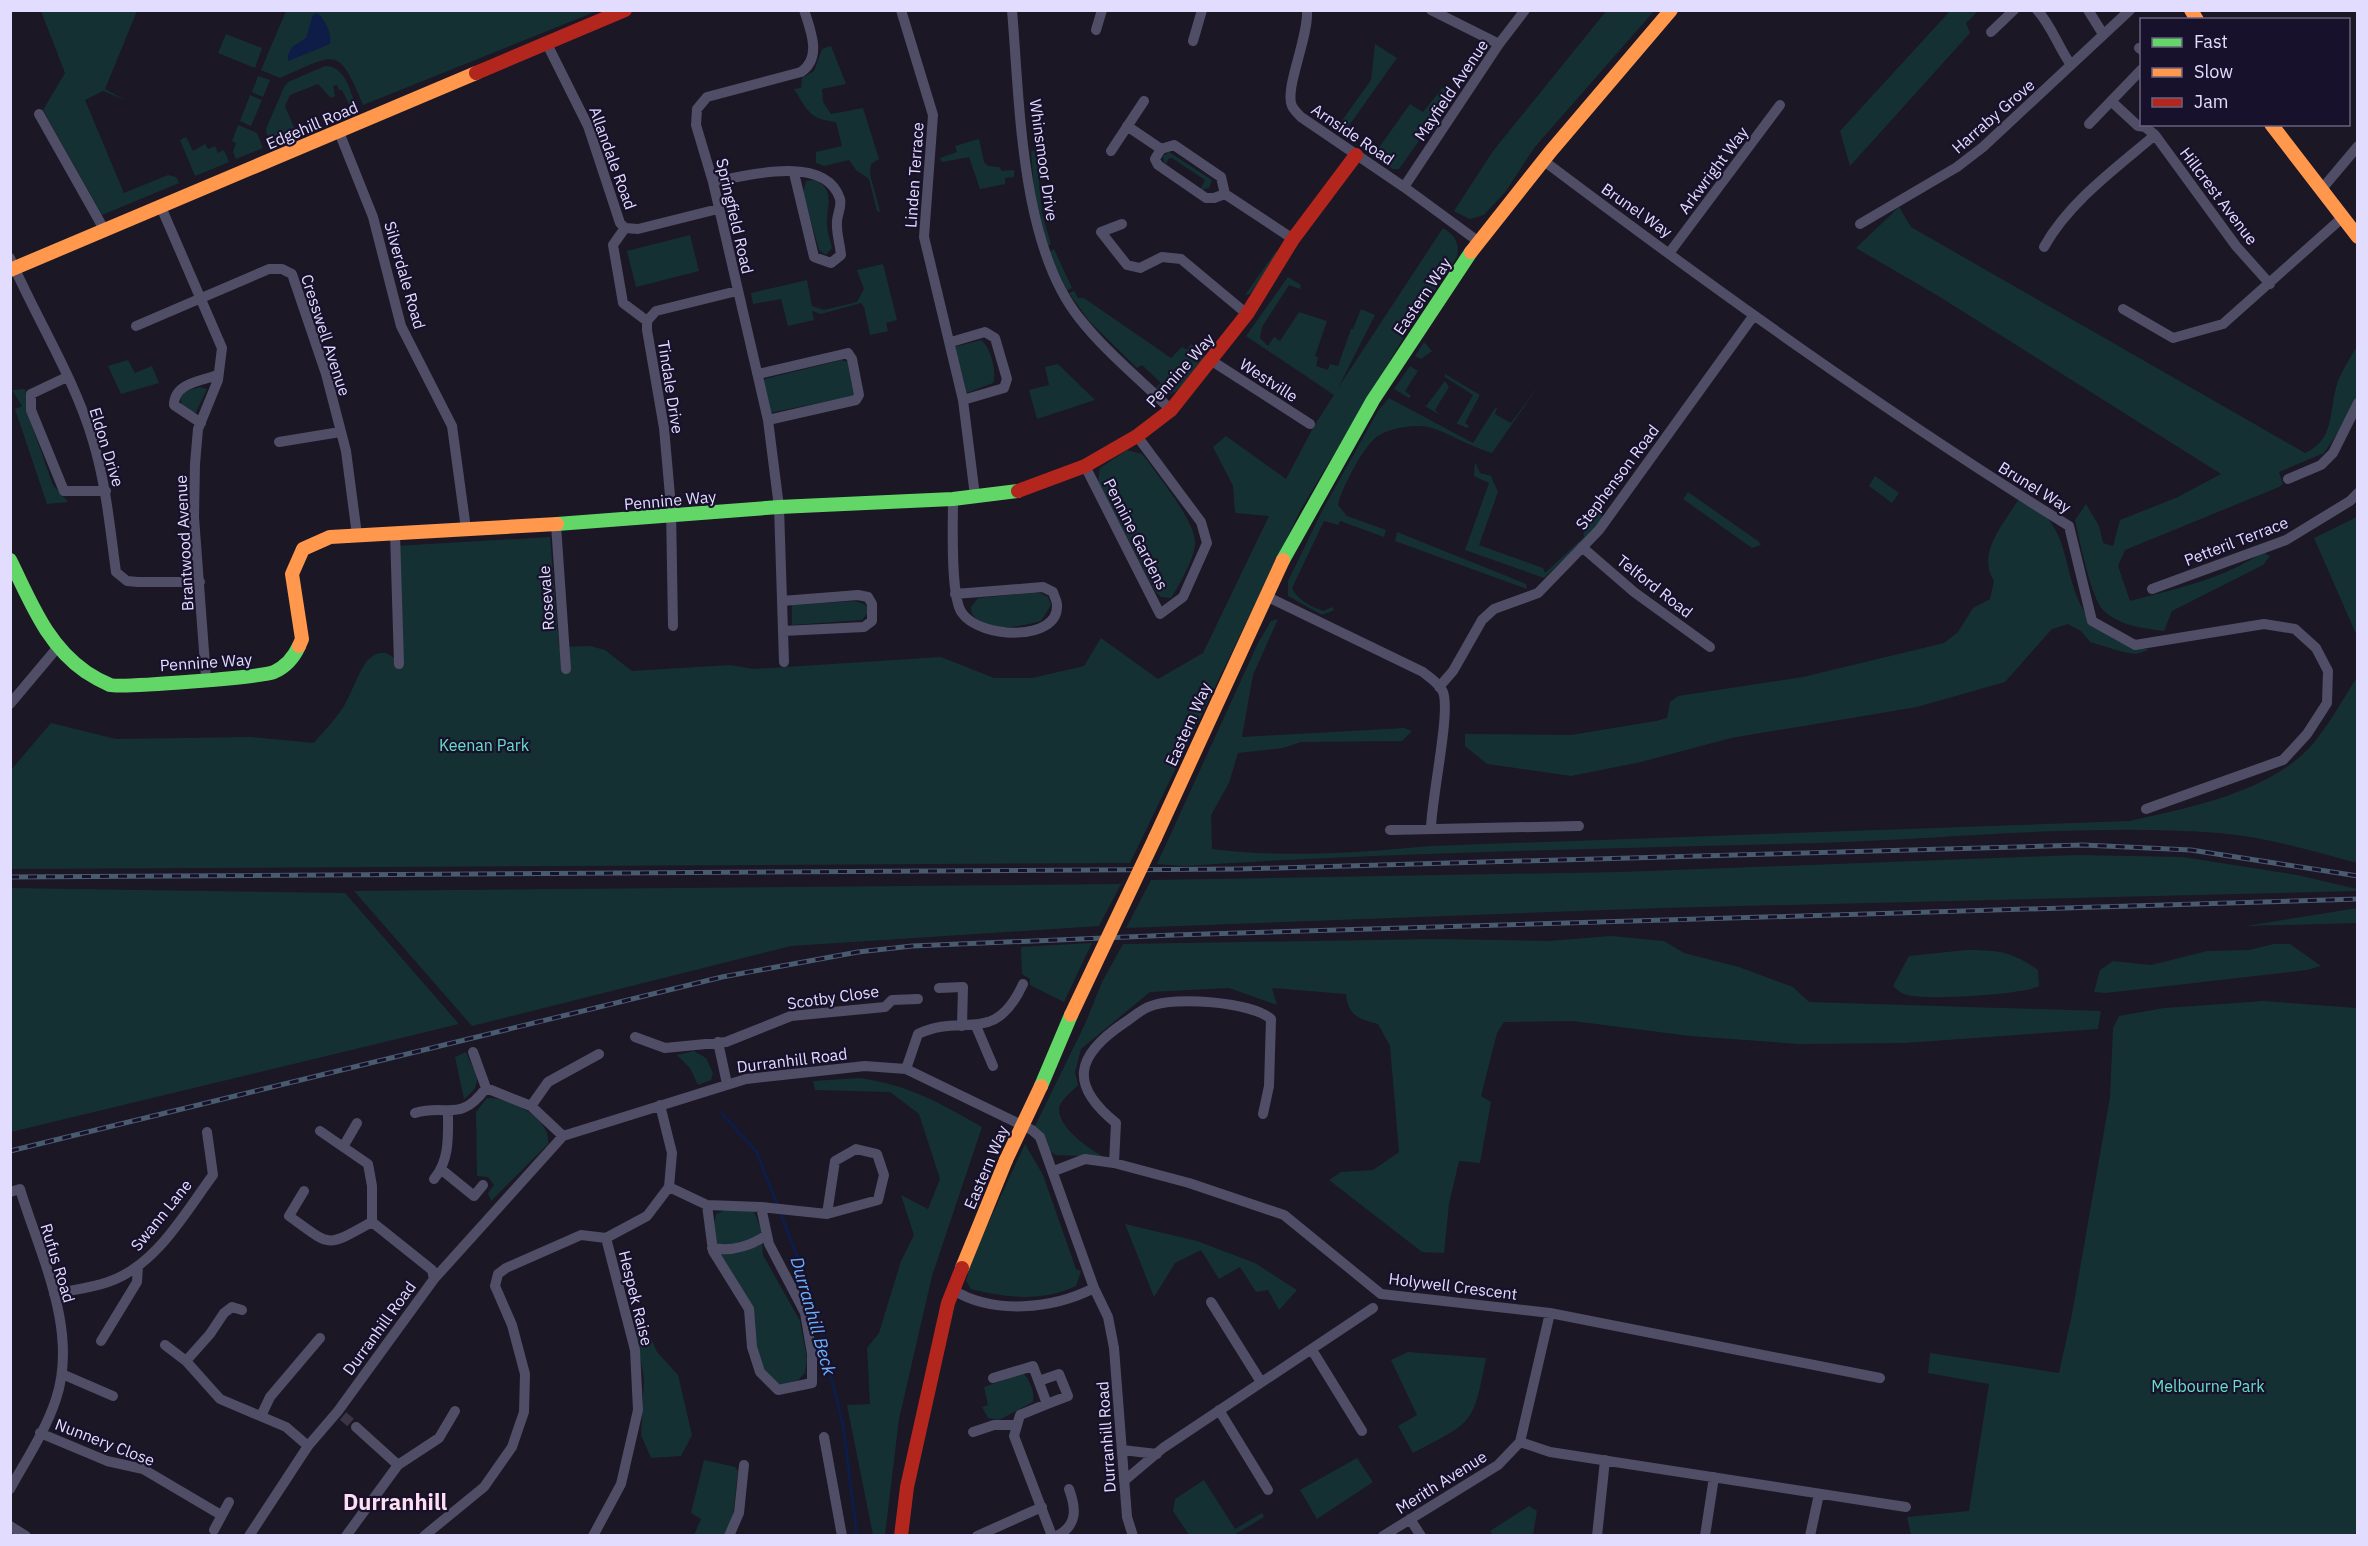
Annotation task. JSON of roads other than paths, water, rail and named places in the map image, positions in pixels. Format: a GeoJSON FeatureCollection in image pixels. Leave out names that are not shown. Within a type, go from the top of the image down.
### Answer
{"type":"FeatureCollection","features":[{"type":"Feature","properties":{"kind":"street","name":"Edgehill Road"},"geometry":{"type":"LineString","coordinates":[[12,266],[105,231],[625,10]]}},
{"type":"Feature","properties":{"kind":"street","name":"Springfield Road"},"geometry":{"type":"LineString","coordinates":[[784,662],[779,507],[768,420],[736,291],[713,182],[696,125],[697,109],[707,97],[801,72],[808,68],[814,54],[812,33],[804,10]]}},
{"type":"Feature","properties":{"kind":"street","name":"Linden Terrace"},"geometry":{"type":"LineString","coordinates":[[901,10],[933,115],[924,237],[951,342],[963,400],[975,496]]}},
{"type":"Feature","properties":{"kind":"street","name":"Whinsmoor Drive"},"geometry":{"type":"LineString","coordinates":[[1012,10],[1024,150],[1033,207],[1047,260],[1079,319],[1171,410]]}},
{"type":"Feature","properties":{"kind":"street"},"geometry":{"type":"LineString","coordinates":[[1096,30],[1102,10]]}},
{"type":"Feature","properties":{"kind":"street"},"geometry":{"type":"LineString","coordinates":[[1192,41],[1202,10]]}},
{"type":"Feature","properties":{"kind":"street","name":"Arnside Road"},"geometry":{"type":"LineString","coordinates":[[1307,10],[1308,24],[1290,90],[1291,105],[1300,117],[1404,187],[1479,242]]}},
{"type":"Feature","properties":{"kind":"street"},"geometry":{"type":"LineString","coordinates":[[1431,10],[1499,44]]}},
{"type":"Feature","properties":{"kind":"street","name":"Mayfield Avenue"},"geometry":{"type":"LineString","coordinates":[[1404,187],[1499,44],[1526,10]]}},
{"type":"Feature","properties":{"kind":"street","name":"Eastern Way"},"geometry":{"type":"LineString","coordinates":[[901,1536],[907,1487],[948,1303],[953,1290],[1006,1160],[1071,1015],[1266,596],[1321,489],[1419,329],[1479,242],[1671,10]]}},
{"type":"Feature","properties":{"kind":"street"},"geometry":{"type":"LineString","coordinates":[[1990,32],[2014,10]]}},
{"type":"Feature","properties":{"kind":"street"},"geometry":{"type":"LineString","coordinates":[[2037,10],[2049,22],[2057,46],[2071,65]]}},
{"type":"Feature","properties":{"kind":"street"},"geometry":{"type":"LineString","coordinates":[[2088,10],[2097,21],[2103,34]]}},
{"type":"Feature","properties":{"kind":"street","name":"Harraby Grove"},"geometry":{"type":"LineString","coordinates":[[1860,224],[1957,167],[2024,110],[2130,10]]}},
{"type":"Feature","properties":{"kind":"street","name":"Allandale Road"},"geometry":{"type":"LineString","coordinates":[[548,44],[588,126],[620,223],[626,228],[638,229],[718,209]]}},
{"type":"Feature","properties":{"kind":"street"},"geometry":{"type":"LineString","coordinates":[[2089,124],[2140,71]]}},
{"type":"Feature","properties":{"kind":"street"},"geometry":{"type":"LineString","coordinates":[[1111,151],[1144,101]]}},
{"type":"Feature","properties":{"kind":"street","name":"Hillcrest Avenue"},"geometry":{"type":"LineString","coordinates":[[2111,101],[2138,126],[2145,127],[2155,135],[2236,246],[2270,284]]}},
{"type":"Feature","properties":{"kind":"street","name":"Arkwright Way"},"geometry":{"type":"LineString","coordinates":[[1670,252],[1780,105]]}},
{"type":"Feature","properties":{"kind":"street"},"geometry":{"type":"LineString","coordinates":[[39,114],[105,231]]}},
{"type":"Feature","properties":{"kind":"street"},"geometry":{"type":"LineString","coordinates":[[1128,126],[1161,149]]}},
{"type":"Feature","properties":{"kind":"street"},"geometry":{"type":"LineString","coordinates":[[2273,126],[2358,237]]}},
{"type":"Feature","properties":{"kind":"street","name":"Silverdale Road"},"geometry":{"type":"LineString","coordinates":[[339,132],[373,217],[401,326],[452,426],[466,529]]}},
{"type":"Feature","properties":{"kind":"street"},"geometry":{"type":"LineString","coordinates":[[2044,246],[2055,226],[2155,135]]}},
{"type":"Feature","properties":{"kind":"street"},"geometry":{"type":"LineString","coordinates":[[1225,194],[1215,198],[1206,198],[1158,165],[1155,159],[1161,149],[1174,145],[1221,177],[1225,194],[1293,238]]}},
{"type":"Feature","properties":{"kind":"street"},"geometry":{"type":"LineString","coordinates":[[2321,190],[2358,147]]}},
{"type":"Feature","properties":{"kind":"street","name":"Pennine Way"},"geometry":{"type":"LineString","coordinates":[[10,560],[42,626],[57,648],[87,673],[111,685],[249,677],[274,672],[294,657],[302,639],[292,574],[303,549],[330,537],[556,525],[779,507],[953,499],[1023,490],[1085,466],[1137,436],[1171,410],[1247,314],[1293,238],[1356,155]]}},
{"type":"Feature","properties":{"kind":"street","name":"Brunel Way"},"geometry":{"type":"LineString","coordinates":[[1544,161],[1754,315],[1943,448],[2069,526],[2092,621],[2135,645],[2264,624],[2295,629],[2316,648],[2328,670],[2327,703],[2307,734],[2283,760],[2146,809]]}},
{"type":"Feature","properties":{"kind":"street"},"geometry":{"type":"LineString","coordinates":[[713,182],[772,171],[812,172],[833,183],[841,202],[837,223],[841,255],[831,263],[814,257],[794,173]]}},
{"type":"Feature","properties":{"kind":"street","name":"Brantwood Avenue"},"geometry":{"type":"LineString","coordinates":[[161,207],[199,300],[222,348],[218,375],[201,423],[195,464],[194,518],[206,678]]}},
{"type":"Feature","properties":{"kind":"street"},"geometry":{"type":"LineString","coordinates":[[2123,309],[2173,338],[2223,324],[2342,218]]}},
{"type":"Feature","properties":{"kind":"street"},"geometry":{"type":"LineString","coordinates":[[1122,224],[1101,232],[1127,265],[1140,268],[1162,257],[1181,259],[1247,314]]}},
{"type":"Feature","properties":{"kind":"street"},"geometry":{"type":"LineString","coordinates":[[626,228],[613,244],[623,303],[647,321]]}},
{"type":"Feature","properties":{"kind":"street","name":"Eldon Drive"},"geometry":{"type":"LineString","coordinates":[[12,266],[68,377],[93,440],[106,492],[116,572],[127,580],[138,582],[200,582]]}},
{"type":"Feature","properties":{"kind":"street","name":"Cresswell Avenue"},"geometry":{"type":"LineString","coordinates":[[199,300],[269,269],[282,269],[292,274],[326,374],[346,452],[357,535]]}},
{"type":"Feature","properties":{"kind":"street","name":"Tindale Drive"},"geometry":{"type":"LineString","coordinates":[[673,626],[672,517],[664,428],[646,330],[647,321],[656,311],[736,291]]}},
{"type":"Feature","properties":{"kind":"street"},"geometry":{"type":"LineString","coordinates":[[136,326],[199,300]]}},
{"type":"Feature","properties":{"kind":"street","name":"Stephenson Road"},"geometry":{"type":"LineString","coordinates":[[1439,687],[1454,671],[1482,620],[1494,609],[1538,593],[1604,523],[1754,315]]}},
{"type":"Feature","properties":{"kind":"street"},"geometry":{"type":"LineString","coordinates":[[951,342],[985,332],[995,338],[1006,379],[1004,388],[963,400]]}},
{"type":"Feature","properties":{"kind":"street"},"geometry":{"type":"LineString","coordinates":[[758,374],[842,352],[848,353],[852,359],[856,377],[859,395],[856,400],[768,420]]}},
{"type":"Feature","properties":{"kind":"street","name":"Westville"},"geometry":{"type":"LineString","coordinates":[[1212,361],[1310,424]]}},
{"type":"Feature","properties":{"kind":"street"},"geometry":{"type":"LineString","coordinates":[[201,423],[174,405],[174,396],[180,388],[218,375]]}},
{"type":"Feature","properties":{"kind":"street"},"geometry":{"type":"LineString","coordinates":[[68,377],[31,394],[31,410],[64,491],[106,492]]}},
{"type":"Feature","properties":{"kind":"street"},"geometry":{"type":"LineString","coordinates":[[2288,479],[2321,465],[2333,453],[2358,403]]}},
{"type":"Feature","properties":{"kind":"street"},"geometry":{"type":"LineString","coordinates":[[279,442],[340,432]]}},
{"type":"Feature","properties":{"kind":"street","name":"Pennine Gardens"},"geometry":{"type":"LineString","coordinates":[[1085,466],[1160,614],[1183,597],[1207,543],[1201,522],[1137,436]]}},
{"type":"Feature","properties":{"kind":"street","name":"Petteril Terrace"},"geometry":{"type":"LineString","coordinates":[[2152,589],[2286,540],[2358,494]]}},
{"type":"Feature","properties":{"kind":"street"},"geometry":{"type":"LineString","coordinates":[[953,499],[955,594],[961,613],[978,626],[999,634],[1023,633],[1046,624],[1054,616],[1058,606],[1053,592],[1043,587],[955,594]]}},
{"type":"Feature","properties":{"kind":"street","name":"Rosevale"},"geometry":{"type":"LineString","coordinates":[[556,525],[566,669]]}},
{"type":"Feature","properties":{"kind":"street"},"geometry":{"type":"LineString","coordinates":[[395,533],[399,664]]}},
{"type":"Feature","properties":{"kind":"street","name":"Telford Road"},"geometry":{"type":"LineString","coordinates":[[1582,547],[1634,592],[1710,647]]}},
{"type":"Feature","properties":{"kind":"street"},"geometry":{"type":"LineString","coordinates":[[782,601],[858,595],[868,597],[872,604],[872,621],[864,627],[783,631]]}},
{"type":"Feature","properties":{"kind":"street"},"geometry":{"type":"LineString","coordinates":[[1266,596],[1422,672],[1439,687],[1443,693],[1445,713],[1431,829]]}},
{"type":"Feature","properties":{"kind":"street"},"geometry":{"type":"LineString","coordinates":[[10,704],[57,648]]}},
{"type":"Feature","properties":{"kind":"street"},"geometry":{"type":"LineString","coordinates":[[1390,830],[1579,826]]}},
{"type":"Feature","properties":{"kind":"street"},"geometry":{"type":"LineString","coordinates":[[906,1070],[918,1034],[933,1027],[976,1026],[996,1018],[1013,1005],[1023,984]]}},
{"type":"Feature","properties":{"kind":"street"},"geometry":{"type":"LineString","coordinates":[[939,988],[963,987],[962,1026]]}},
{"type":"Feature","properties":{"kind":"street","name":"Scotby Close"},"geometry":{"type":"LineString","coordinates":[[635,1037],[665,1048],[726,1042],[791,1016],[885,1007],[892,1000],[918,999]]}},
{"type":"Feature","properties":{"kind":"street"},"geometry":{"type":"LineString","coordinates":[[1114,1163],[1116,1123],[1089,1097],[1084,1087],[1083,1070],[1091,1052],[1110,1033],[1150,1006],[1164,1002],[1227,1005],[1259,1011],[1271,1019],[1269,1086],[1263,1114]]}},
{"type":"Feature","properties":{"kind":"street"},"geometry":{"type":"LineString","coordinates":[[976,1026],[993,1066]]}},
{"type":"Feature","properties":{"kind":"street"},"geometry":{"type":"LineString","coordinates":[[718,1042],[727,1084]]}},
{"type":"Feature","properties":{"kind":"street"},"geometry":{"type":"LineString","coordinates":[[473,1052],[486,1088],[531,1106],[562,1136]]}},
{"type":"Feature","properties":{"kind":"street"},"geometry":{"type":"LineString","coordinates":[[531,1106],[548,1082],[599,1054]]}},
{"type":"Feature","properties":{"kind":"street","name":"Durranhill Road"},"geometry":{"type":"LineString","coordinates":[[249,1536],[308,1446],[340,1413],[434,1279],[562,1136],[746,1079],[865,1066],[906,1070],[1032,1130],[1040,1137],[1094,1288],[1108,1317],[1114,1348],[1127,1517],[1133,1536]]}},
{"type":"Feature","properties":{"kind":"street"},"geometry":{"type":"LineString","coordinates":[[415,1113],[430,1108],[448,1112],[473,1105],[486,1088]]}},
{"type":"Feature","properties":{"kind":"street"},"geometry":{"type":"LineString","coordinates":[[424,1536],[484,1487],[512,1447],[524,1412],[525,1374],[512,1325],[495,1286],[498,1274],[506,1268],[581,1235],[606,1238],[647,1216],[669,1187],[672,1154],[660,1105]]}},
{"type":"Feature","properties":{"kind":"street"},"geometry":{"type":"LineString","coordinates":[[434,1179],[442,1170],[448,1145],[448,1112]]}},
{"type":"Feature","properties":{"kind":"street"},"geometry":{"type":"LineString","coordinates":[[343,1147],[357,1124]]}},
{"type":"Feature","properties":{"kind":"street"},"geometry":{"type":"LineString","coordinates":[[320,1131],[368,1164],[372,1186],[372,1222]]}},
{"type":"Feature","properties":{"kind":"street","name":"Swann Lane"},"geometry":{"type":"LineString","coordinates":[[54,1294],[109,1282],[138,1266],[154,1253],[213,1175],[207,1132]]}},
{"type":"Feature","properties":{"kind":"street"},"geometry":{"type":"LineString","coordinates":[[669,1187],[708,1206],[761,1207],[827,1214],[878,1200],[884,1175],[877,1154],[856,1149],[835,1161],[827,1214]]}},
{"type":"Feature","properties":{"kind":"street","name":"Holywell Crescent"},"geometry":{"type":"LineString","coordinates":[[1054,1172],[1085,1160],[1114,1163],[1189,1183],[1284,1215],[1381,1294],[1550,1312],[1880,1378]]}},
{"type":"Feature","properties":{"kind":"street"},"geometry":{"type":"LineString","coordinates":[[442,1170],[474,1196],[483,1185]]}},
{"type":"Feature","properties":{"kind":"street","name":"Rufus Road"},"geometry":{"type":"LineString","coordinates":[[10,1192],[20,1190],[54,1294],[63,1355],[62,1374],[56,1400],[10,1489]]}},
{"type":"Feature","properties":{"kind":"street"},"geometry":{"type":"LineString","coordinates":[[304,1191],[289,1216],[324,1241],[337,1242],[372,1222]]}},
{"type":"Feature","properties":{"kind":"street"},"geometry":{"type":"LineString","coordinates":[[708,1206],[712,1248],[748,1309],[752,1347],[760,1372],[778,1390],[812,1383],[812,1354],[805,1313],[769,1244],[761,1207]]}},
{"type":"Feature","properties":{"kind":"street"},"geometry":{"type":"LineString","coordinates":[[372,1222],[432,1270],[434,1279]]}},
{"type":"Feature","properties":{"kind":"street"},"geometry":{"type":"LineString","coordinates":[[712,1248],[739,1248],[755,1243],[767,1235]]}},
{"type":"Feature","properties":{"kind":"street","name":"Hespek Raise"},"geometry":{"type":"LineString","coordinates":[[593,1536],[621,1484],[638,1410],[635,1350],[606,1238]]}},
{"type":"Feature","properties":{"kind":"street"},"geometry":{"type":"LineString","coordinates":[[101,1341],[136,1282],[138,1266]]}},
{"type":"Feature","properties":{"kind":"street"},"geometry":{"type":"LineString","coordinates":[[953,1290],[965,1297],[1004,1305],[1034,1306],[1070,1300],[1094,1288]]}},
{"type":"Feature","properties":{"kind":"street"},"geometry":{"type":"LineString","coordinates":[[1211,1302],[1261,1382]]}},
{"type":"Feature","properties":{"kind":"street"},"geometry":{"type":"LineString","coordinates":[[186,1361],[210,1334],[224,1312],[232,1307],[242,1310]]}},
{"type":"Feature","properties":{"kind":"street"},"geometry":{"type":"LineString","coordinates":[[1124,1481],[1156,1454],[1219,1410],[1373,1308]]}},
{"type":"Feature","properties":{"kind":"street"},"geometry":{"type":"LineString","coordinates":[[1550,1312],[1520,1442],[1550,1452],[1906,1508]]}},
{"type":"Feature","properties":{"kind":"street"},"geometry":{"type":"LineString","coordinates":[[261,1416],[270,1397],[320,1338]]}},
{"type":"Feature","properties":{"kind":"street"},"geometry":{"type":"LineString","coordinates":[[165,1345],[186,1361],[220,1399],[286,1427],[308,1446]]}},
{"type":"Feature","properties":{"kind":"street"},"geometry":{"type":"LineString","coordinates":[[1312,1350],[1362,1431]]}},
{"type":"Feature","properties":{"kind":"street"},"geometry":{"type":"LineString","coordinates":[[993,1378],[1033,1366],[1047,1404]]}},
{"type":"Feature","properties":{"kind":"street"},"geometry":{"type":"LineString","coordinates":[[62,1374],[113,1396]]}},
{"type":"Feature","properties":{"kind":"street"},"geometry":{"type":"LineString","coordinates":[[1039,1381],[1059,1374],[1068,1396],[1020,1415],[1014,1436],[1052,1536]]}},
{"type":"Feature","properties":{"kind":"street"},"geometry":{"type":"LineString","coordinates":[[1219,1410],[1268,1490]]}},
{"type":"Feature","properties":{"kind":"street"},"geometry":{"type":"LineString","coordinates":[[346,1536],[398,1465],[439,1438],[455,1411]]}},
{"type":"Feature","properties":{"kind":"street"},"geometry":{"type":"LineString","coordinates":[[973,1432],[994,1425],[1017,1425]]}},
{"type":"Feature","properties":{"kind":"street"},"geometry":{"type":"LineString","coordinates":[[356,1427],[398,1465]]}},
{"type":"Feature","properties":{"kind":"street","name":"Nunnery Close"},"geometry":{"type":"LineString","coordinates":[[40,1433],[107,1461],[143,1469],[221,1515]]}},
{"type":"Feature","properties":{"kind":"street"},"geometry":{"type":"LineString","coordinates":[[824,1437],[842,1536]]}},
{"type":"Feature","properties":{"kind":"street","name":"Merith Avenue"},"geometry":{"type":"LineString","coordinates":[[1383,1536],[1498,1465],[1520,1442]]}},
{"type":"Feature","properties":{"kind":"street"},"geometry":{"type":"LineString","coordinates":[[1122,1450],[1156,1454]]}},
{"type":"Feature","properties":{"kind":"street"},"geometry":{"type":"LineString","coordinates":[[1597,1536],[1605,1460]]}},
{"type":"Feature","properties":{"kind":"street"},"geometry":{"type":"LineString","coordinates":[[729,1536],[739,1513],[744,1466]]}},
{"type":"Feature","properties":{"kind":"street"},"geometry":{"type":"LineString","coordinates":[[1705,1536],[1714,1478]]}},
{"type":"Feature","properties":{"kind":"street"},"geometry":{"type":"LineString","coordinates":[[1057,1536],[1069,1530],[1075,1515],[1069,1489]]}},
{"type":"Feature","properties":{"kind":"street"},"geometry":{"type":"LineString","coordinates":[[1810,1536],[1819,1494]]}},
{"type":"Feature","properties":{"kind":"street"},"geometry":{"type":"LineString","coordinates":[[214,1530],[230,1502]]}},
{"type":"Feature","properties":{"kind":"street"},"geometry":{"type":"LineString","coordinates":[[977,1536],[1042,1507]]}},
{"type":"Feature","properties":{"kind":"street"},"geometry":{"type":"LineString","coordinates":[[1410,1519],[1421,1536]]}},
{"type":"Feature","properties":{"kind":"street"},"geometry":{"type":"LineString","coordinates":[[10,1526],[26,1536]]}},
{"type":"Feature","properties":{"kind":"water"},"geometry":{"type":"Polygon","coordinates":[[[317,13],[327,27],[330,44],[288,61],[292,47],[306,38],[313,15],[317,13]]]}},
{"type":"Feature","properties":{"kind":"waterway","name":"Durranhill Beck"},"geometry":{"type":"LineString","coordinates":[[722,1114],[756,1151],[778,1206]]}},
{"type":"Feature","properties":{"kind":"waterway","name":"Durranhill Beck"},"geometry":{"type":"LineString","coordinates":[[780,1212],[810,1290],[843,1425],[857,1536]]}},
{"type":"Feature","properties":{"kind":"tunnel"},"geometry":{"type":"LineString","coordinates":[[343,1416],[356,1427]]}},
{"type":"Feature","properties":{"kind":"railway"},"geometry":{"type":"LineString","coordinates":[[10,877],[1240,869],[2083,845],[2191,850],[2358,876]]}},
{"type":"Feature","properties":{"kind":"railway"},"geometry":{"type":"LineString","coordinates":[[10,1151],[722,977],[858,952],[912,946],[1174,935],[2358,899]]}},
{"type":"Feature","properties":{"kind":"district","name":"Durranhill"},"geometry":{"type":"Point","coordinates":[395,1502]}},
{"type":"Feature","properties":{"kind":"park label","name":"Keenan Park"},"geometry":{"type":"Point","coordinates":[484,745]}},
{"type":"Feature","properties":{"kind":"park label","name":"Melbourne Park"},"geometry":{"type":"Point","coordinates":[2208,1386]}}]}
